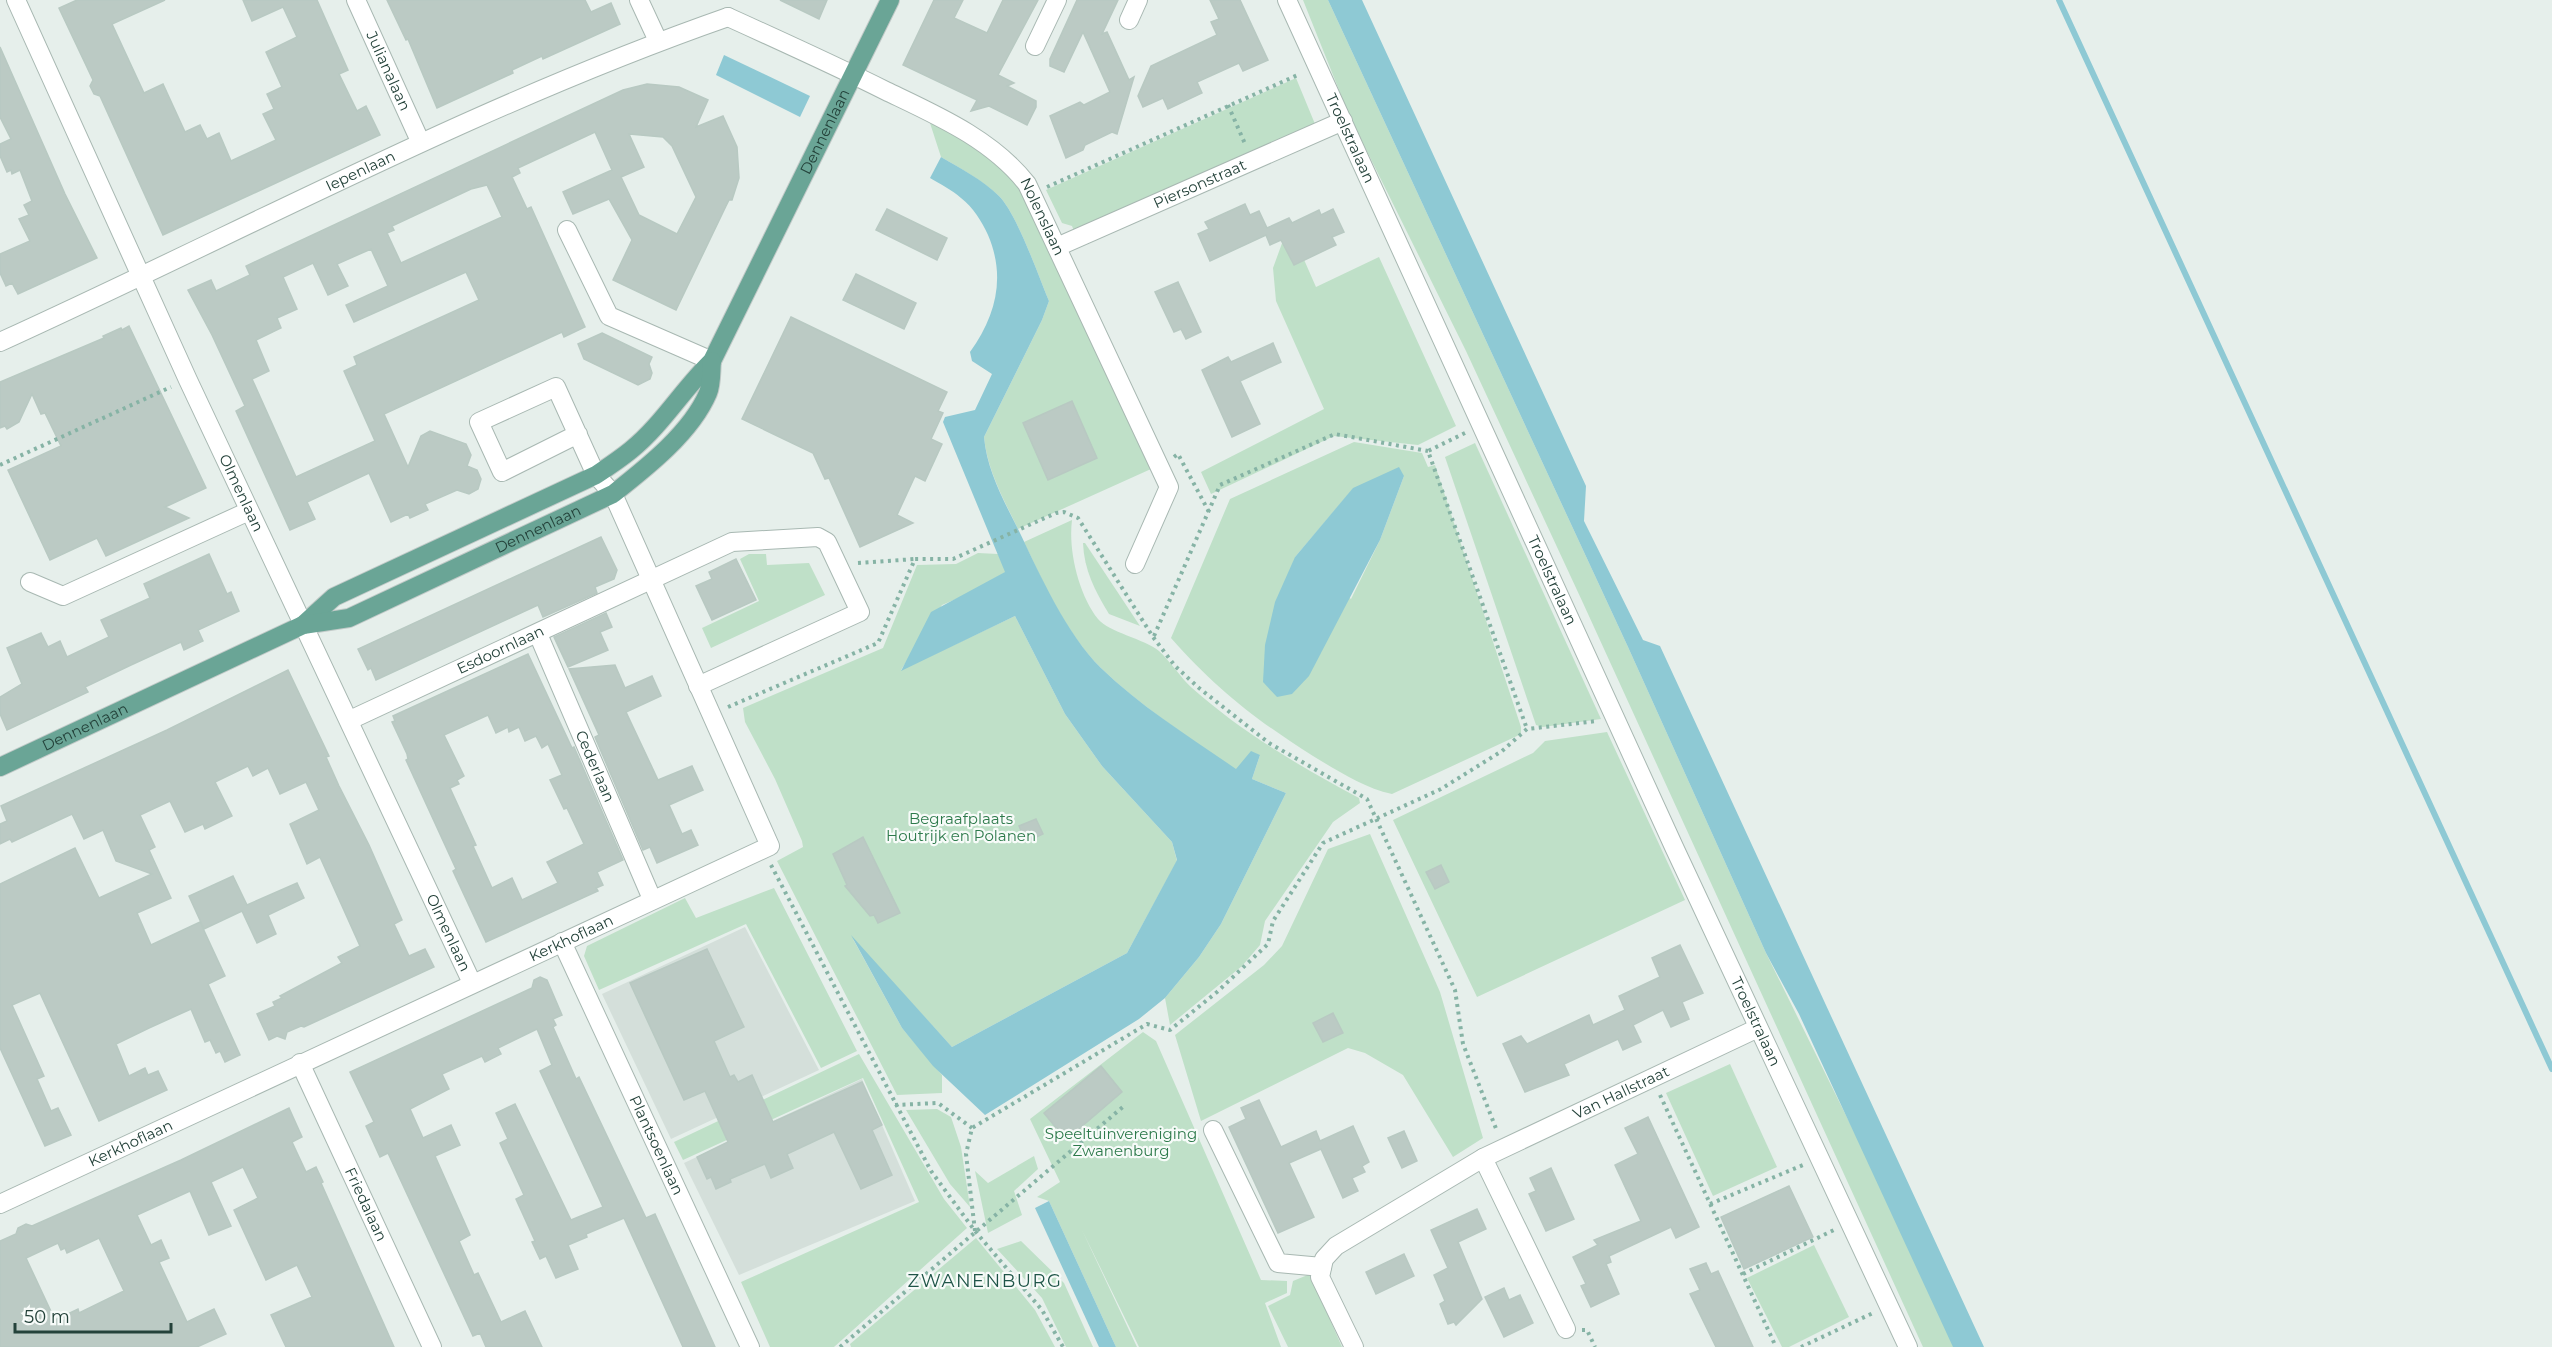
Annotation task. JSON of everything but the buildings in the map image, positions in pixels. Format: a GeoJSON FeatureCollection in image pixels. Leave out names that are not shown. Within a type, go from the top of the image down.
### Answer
{"type":"FeatureCollection","features":[{"type":"Feature","properties":{"kind":"main road","name":"Dennenlaan"},"geometry":{"type":"LineString","coordinates":[[0,767],[303,626],[349,618],[613,494],[650,465],[692,419],[708,392],[712,361],[890,0]]}},
{"type":"Feature","properties":{"kind":"main road","name":"Dennenlaan"},"geometry":{"type":"LineString","coordinates":[[303,626],[334,597],[596,475],[631,450],[662,418],[691,381],[712,361]]}},
{"type":"Feature","properties":{"kind":"street","name":"Olmenlaan"},"geometry":{"type":"LineString","coordinates":[[16,0],[188,380],[472,983]]}},
{"type":"Feature","properties":{"kind":"street","name":"Julianalaan"},"geometry":{"type":"LineString","coordinates":[[356,0],[420,141]]}},
{"type":"Feature","properties":{"kind":"street"},"geometry":{"type":"LineString","coordinates":[[639,0],[658,41]]}},
{"type":"Feature","properties":{"kind":"street"},"geometry":{"type":"LineString","coordinates":[[1035,46],[1057,0]]}},
{"type":"Feature","properties":{"kind":"street"},"geometry":{"type":"LineString","coordinates":[[1129,20],[1138,0]]}},
{"type":"Feature","properties":{"kind":"street","name":"Troelstralaan"},"geometry":{"type":"LineString","coordinates":[[1287,0],[1758,1028],[1908,1347]]}},
{"type":"Feature","properties":{"kind":"street","name":"Iepenlaan"},"geometry":{"type":"LineString","coordinates":[[0,342],[141,278],[420,141],[658,41],[725,8]]}},
{"type":"Feature","properties":{"kind":"street","name":"Nolenslaan"},"geometry":{"type":"LineString","coordinates":[[725,8],[929,111],[980,141],[1011,163],[1032,193],[1169,487],[1136,564]]}},
{"type":"Feature","properties":{"kind":"street","name":"Piersonstraat"},"geometry":{"type":"LineString","coordinates":[[1057,247],[1342,121]]}},
{"type":"Feature","properties":{"kind":"street"},"geometry":{"type":"LineString","coordinates":[[567,230],[609,316],[712,361]]}},
{"type":"Feature","properties":{"kind":"street"},"geometry":{"type":"LineString","coordinates":[[578,434],[502,472],[479,422],[556,387],[578,434],[596,475],[613,494],[652,580],[770,846],[763,850]]}},
{"type":"Feature","properties":{"kind":"street"},"geometry":{"type":"LineString","coordinates":[[30,582],[63,596],[249,511]]}},
{"type":"Feature","properties":{"kind":"street","name":"Esdoornlaan"},"geometry":{"type":"LineString","coordinates":[[350,720],[732,542],[818,537],[831,547],[839,565]]}},
{"type":"Feature","properties":{"kind":"street"},"geometry":{"type":"LineString","coordinates":[[699,686],[860,612],[839,565]]}},
{"type":"Feature","properties":{"kind":"street","name":"Cederlaan"},"geometry":{"type":"LineString","coordinates":[[538,634],[652,899]]}},
{"type":"Feature","properties":{"kind":"street","name":"Kerkhoflaan"},"geometry":{"type":"LineString","coordinates":[[0,1204],[652,899],[763,850]]}},
{"type":"Feature","properties":{"kind":"street","name":"Plantsoenlaan"},"geometry":{"type":"LineString","coordinates":[[562,942],[750,1347]]}},
{"type":"Feature","properties":{"kind":"street","name":"Van Hallstraat"},"geometry":{"type":"LineString","coordinates":[[1323,1263],[1336,1246],[1483,1158],[1758,1028]]}},
{"type":"Feature","properties":{"kind":"street","name":"Friedalaan"},"geometry":{"type":"LineString","coordinates":[[300,1063],[432,1347]]}},
{"type":"Feature","properties":{"kind":"street"},"geometry":{"type":"LineString","coordinates":[[1214,1130],[1278,1263],[1323,1263],[1320,1277],[1354,1347]]}},
{"type":"Feature","properties":{"kind":"street"},"geometry":{"type":"LineString","coordinates":[[1483,1158],[1566,1329]]}},
{"type":"Feature","properties":{"kind":"path"},"geometry":{"type":"LineString","coordinates":[[1032,193],[1317,66]]}},
{"type":"Feature","properties":{"kind":"path"},"geometry":{"type":"LineString","coordinates":[[1228,105],[1253,161]]}},
{"type":"Feature","properties":{"kind":"path"},"geometry":{"type":"LineString","coordinates":[[0,465],[188,380]]}},
{"type":"Feature","properties":{"kind":"path"},"geometry":{"type":"LineString","coordinates":[[1154,637],[1220,485],[1335,434],[1428,451],[1481,425]]}},
{"type":"Feature","properties":{"kind":"path"},"geometry":{"type":"LineString","coordinates":[[1428,451],[1527,729]]}},
{"type":"Feature","properties":{"kind":"path"},"geometry":{"type":"LineString","coordinates":[[985,545],[1064,512],[1078,518],[1115,580],[1175,666],[1230,714],[1277,748],[1367,799],[1455,990],[1463,1044],[1504,1149]]}},
{"type":"Feature","properties":{"kind":"path"},"geometry":{"type":"LineString","coordinates":[[839,565],[915,559]]}},
{"type":"Feature","properties":{"kind":"path"},"geometry":{"type":"LineString","coordinates":[[975,1231],[966,1154],[972,1128],[1147,1024],[1170,1030],[1217,992],[1268,944],[1273,921],[1323,843],[1441,789],[1502,751],[1527,729],[1616,719]]}},
{"type":"Feature","properties":{"kind":"path"},"geometry":{"type":"LineString","coordinates":[[763,850],[931,1171],[975,1231],[1042,1310],[1063,1347]]}},
{"type":"Feature","properties":{"kind":"path"},"geometry":{"type":"LineString","coordinates":[[1653,1078],[1776,1347]]}},
{"type":"Feature","properties":{"kind":"path"},"geometry":{"type":"LineString","coordinates":[[895,1105],[938,1103],[972,1128]]}},
{"type":"Feature","properties":{"kind":"path"},"geometry":{"type":"LineString","coordinates":[[842,1346],[1124,1106]]}},
{"type":"Feature","properties":{"kind":"path"},"geometry":{"type":"LineString","coordinates":[[1710,1204],[1819,1158]]}},
{"type":"Feature","properties":{"kind":"path"},"geometry":{"type":"LineString","coordinates":[[1743,1274],[1850,1222]]}},
{"type":"Feature","properties":{"kind":"path"},"geometry":{"type":"LineString","coordinates":[[1800,1347],[1889,1306]]}},
{"type":"Feature","properties":{"kind":"shaded area"},"geometry":{"type":"Polygon","coordinates":[[[745,927],[819,1070],[671,1139],[602,994],[745,927]]]}},
{"type":"Feature","properties":{"kind":"shaded area"},"geometry":{"type":"Polygon","coordinates":[[[862,1079],[915,1201],[739,1275],[684,1163],[862,1079]]]}},
{"type":"Feature","properties":{"kind":"green space"},"geometry":{"type":"Polygon","coordinates":[[[1303,0],[1328,0],[1628,647],[1766,953],[1960,1347],[1923,1347],[1466,351],[1349,115],[1303,0]]]}},
{"type":"Feature","properties":{"kind":"green space"},"geometry":{"type":"Polygon","coordinates":[[[1296,78],[1315,124],[1074,231],[1072,226],[1062,223],[1046,190],[1296,78]]]}},
{"type":"Feature","properties":{"kind":"green space"},"geometry":{"type":"Polygon","coordinates":[[[929,120],[979,149],[1023,187],[1151,469],[1018,529],[992,473],[984,437],[1042,320],[1049,301],[1020,230],[1006,205],[985,185],[941,157],[929,120]]]}},
{"type":"Feature","properties":{"kind":"green space"},"geometry":{"type":"Polygon","coordinates":[[[1291,230],[1316,287],[1379,257],[1456,426],[1418,445],[1334,436],[1211,494],[1201,472],[1324,409],[1276,301],[1273,268],[1285,235],[1291,230]]]}},
{"type":"Feature","properties":{"kind":"green space"},"geometry":{"type":"Polygon","coordinates":[[[1354,442],[1422,453],[1428,467],[1435,465],[1521,727],[1521,733],[1392,794],[1361,783],[1313,756],[1273,730],[1238,703],[1204,673],[1171,638],[1230,499],[1354,442]],[[1404,476],[1353,489],[1295,557],[1351,599],[1380,540],[1404,476]]]}},
{"type":"Feature","properties":{"kind":"green space"},"geometry":{"type":"Polygon","coordinates":[[[1475,443],[1601,719],[1543,727],[1536,725],[1445,457],[1475,443]]]}},
{"type":"Feature","properties":{"kind":"green space"},"geometry":{"type":"Polygon","coordinates":[[[1072,520],[1073,559],[1076,572],[1085,598],[1103,624],[1159,651],[1192,688],[1231,720],[1293,761],[1359,798],[1360,803],[1333,822],[1265,921],[1260,945],[1242,966],[1170,1025],[1165,998],[1199,957],[1221,924],[1286,793],[1252,779],[1260,755],[1236,770],[1149,709],[1101,668],[1078,641],[1057,608],[1024,542],[1072,520]]]}},
{"type":"Feature","properties":{"kind":"green space"},"geometry":{"type":"Polygon","coordinates":[[[1083,543],[1140,626],[1109,614],[1091,580],[1083,543]]]}},
{"type":"Feature","properties":{"kind":"green space","name":"Begraafplaats Houtrijk en Polanen"},"geometry":{"type":"Polygon","coordinates":[[[978,553],[998,554],[1006,572],[942,605],[901,670],[1015,616],[1065,714],[1102,766],[1172,842],[1177,861],[1127,953],[952,1047],[853,939],[902,1028],[942,1075],[942,1093],[897,1095],[777,861],[803,847],[802,841],[775,779],[745,722],[743,708],[883,648],[917,565],[956,564],[978,553]]]}},
{"type":"Feature","properties":{"kind":"green space"},"geometry":{"type":"Polygon","coordinates":[[[749,554],[766,554],[767,565],[809,563],[825,595],[711,648],[702,628],[759,601],[740,559],[749,554]]]}},
{"type":"Feature","properties":{"kind":"green space"},"geometry":{"type":"Polygon","coordinates":[[[1607,732],[1685,900],[1477,997],[1393,820],[1533,753],[1545,741],[1607,732]]]}},
{"type":"Feature","properties":{"kind":"green space"},"geometry":{"type":"Polygon","coordinates":[[[1370,834],[1440,992],[1483,1138],[1453,1157],[1403,1075],[1365,1053],[1348,1048],[1201,1121],[1175,1035],[1264,965],[1282,946],[1328,849],[1370,834]]]}},
{"type":"Feature","properties":{"kind":"green space"},"geometry":{"type":"Polygon","coordinates":[[[774,888],[857,1051],[821,1068],[746,924],[599,990],[584,956],[587,946],[685,898],[696,918],[774,888]]]}},
{"type":"Feature","properties":{"kind":"green space","name":"Speeltuinvereniging Zwanenburg"},"geometry":{"type":"Polygon","coordinates":[[[1143,1032],[1156,1041],[1261,1280],[1287,1281],[1287,1293],[1265,1303],[1281,1347],[1139,1347],[1082,1230],[1137,1347],[1116,1347],[1049,1201],[1037,1197],[1060,1182],[1030,1119],[1143,1032]]]}},
{"type":"Feature","properties":{"kind":"green space"},"geometry":{"type":"Polygon","coordinates":[[[859,1054],[944,1199],[967,1228],[834,1347],[770,1347],[741,1282],[919,1202],[863,1078],[683,1160],[674,1142],[859,1054]]]}},
{"type":"Feature","properties":{"kind":"green space"},"geometry":{"type":"Polygon","coordinates":[[[1730,1064],[1777,1167],[1713,1196],[1666,1093],[1730,1064]]]}},
{"type":"Feature","properties":{"kind":"green space"},"geometry":{"type":"Polygon","coordinates":[[[937,1109],[951,1117],[961,1147],[970,1207],[950,1184],[906,1110],[937,1109]]]}},
{"type":"Feature","properties":{"kind":"green space"},"geometry":{"type":"Polygon","coordinates":[[[1034,1156],[1038,1169],[1014,1191],[1022,1215],[988,1233],[975,1171],[988,1183],[1034,1156]]]}},
{"type":"Feature","properties":{"kind":"green space"},"geometry":{"type":"Polygon","coordinates":[[[976,1238],[1035,1310],[1055,1347],[851,1347],[850,1344],[976,1238]]]}},
{"type":"Feature","properties":{"kind":"green space"},"geometry":{"type":"Polygon","coordinates":[[[1021,1241],[1064,1283],[1093,1347],[1066,1347],[1042,1298],[997,1249],[1021,1241]]]}},
{"type":"Feature","properties":{"kind":"green space"},"geometry":{"type":"Polygon","coordinates":[[[1814,1245],[1849,1317],[1789,1347],[1782,1347],[1747,1278],[1814,1245]]]}},
{"type":"Feature","properties":{"kind":"green space"},"geometry":{"type":"Polygon","coordinates":[[[1310,1274],[1342,1347],[1288,1347],[1268,1306],[1290,1295],[1293,1281],[1310,1274]]]}},
{"type":"Feature","properties":{"kind":"water"},"geometry":{"type":"Polygon","coordinates":[[[1328,0],[1362,0],[1586,486],[1584,521],[1643,640],[1660,646],[1984,1347],[1953,1347],[1799,1014],[1766,953],[1628,647],[1328,0]]]}},
{"type":"Feature","properties":{"kind":"water"},"geometry":{"type":"Polygon","coordinates":[[[724,55],[810,96],[800,117],[716,75],[724,55]]]}},
{"type":"Feature","properties":{"kind":"water"},"geometry":{"type":"Polygon","coordinates":[[[941,157],[986,185],[1006,205],[1020,230],[1049,301],[1042,320],[984,437],[997,485],[1055,603],[1089,654],[1132,696],[1236,769],[1251,751],[1260,755],[1252,779],[1286,793],[1221,924],[1199,957],[1165,998],[1139,1019],[985,1115],[933,1066],[902,1028],[851,935],[952,1047],[1127,953],[1177,860],[1172,842],[1102,766],[1065,714],[1015,616],[901,671],[931,612],[1005,572],[943,422],[945,417],[975,410],[992,374],[972,361],[970,352],[992,310],[997,281],[993,251],[980,220],[965,202],[930,178],[941,157]]]}},
{"type":"Feature","properties":{"kind":"water"},"geometry":{"type":"Polygon","coordinates":[[[1399,467],[1404,476],[1380,540],[1309,676],[1292,694],[1277,697],[1263,682],[1265,645],[1275,602],[1295,557],[1353,488],[1399,467]]]}},
{"type":"Feature","properties":{"kind":"water"},"geometry":{"type":"Polygon","coordinates":[[[1049,1201],[1116,1347],[1099,1347],[1035,1208],[1049,1201]]]}},
{"type":"Feature","properties":{"kind":"waterway"},"geometry":{"type":"LineString","coordinates":[[2059,0],[2552,1069]]}},
{"type":"Feature","properties":{"kind":"district","name":"ZWANENBURG"},"geometry":{"type":"Point","coordinates":[985,1281]}}]}
